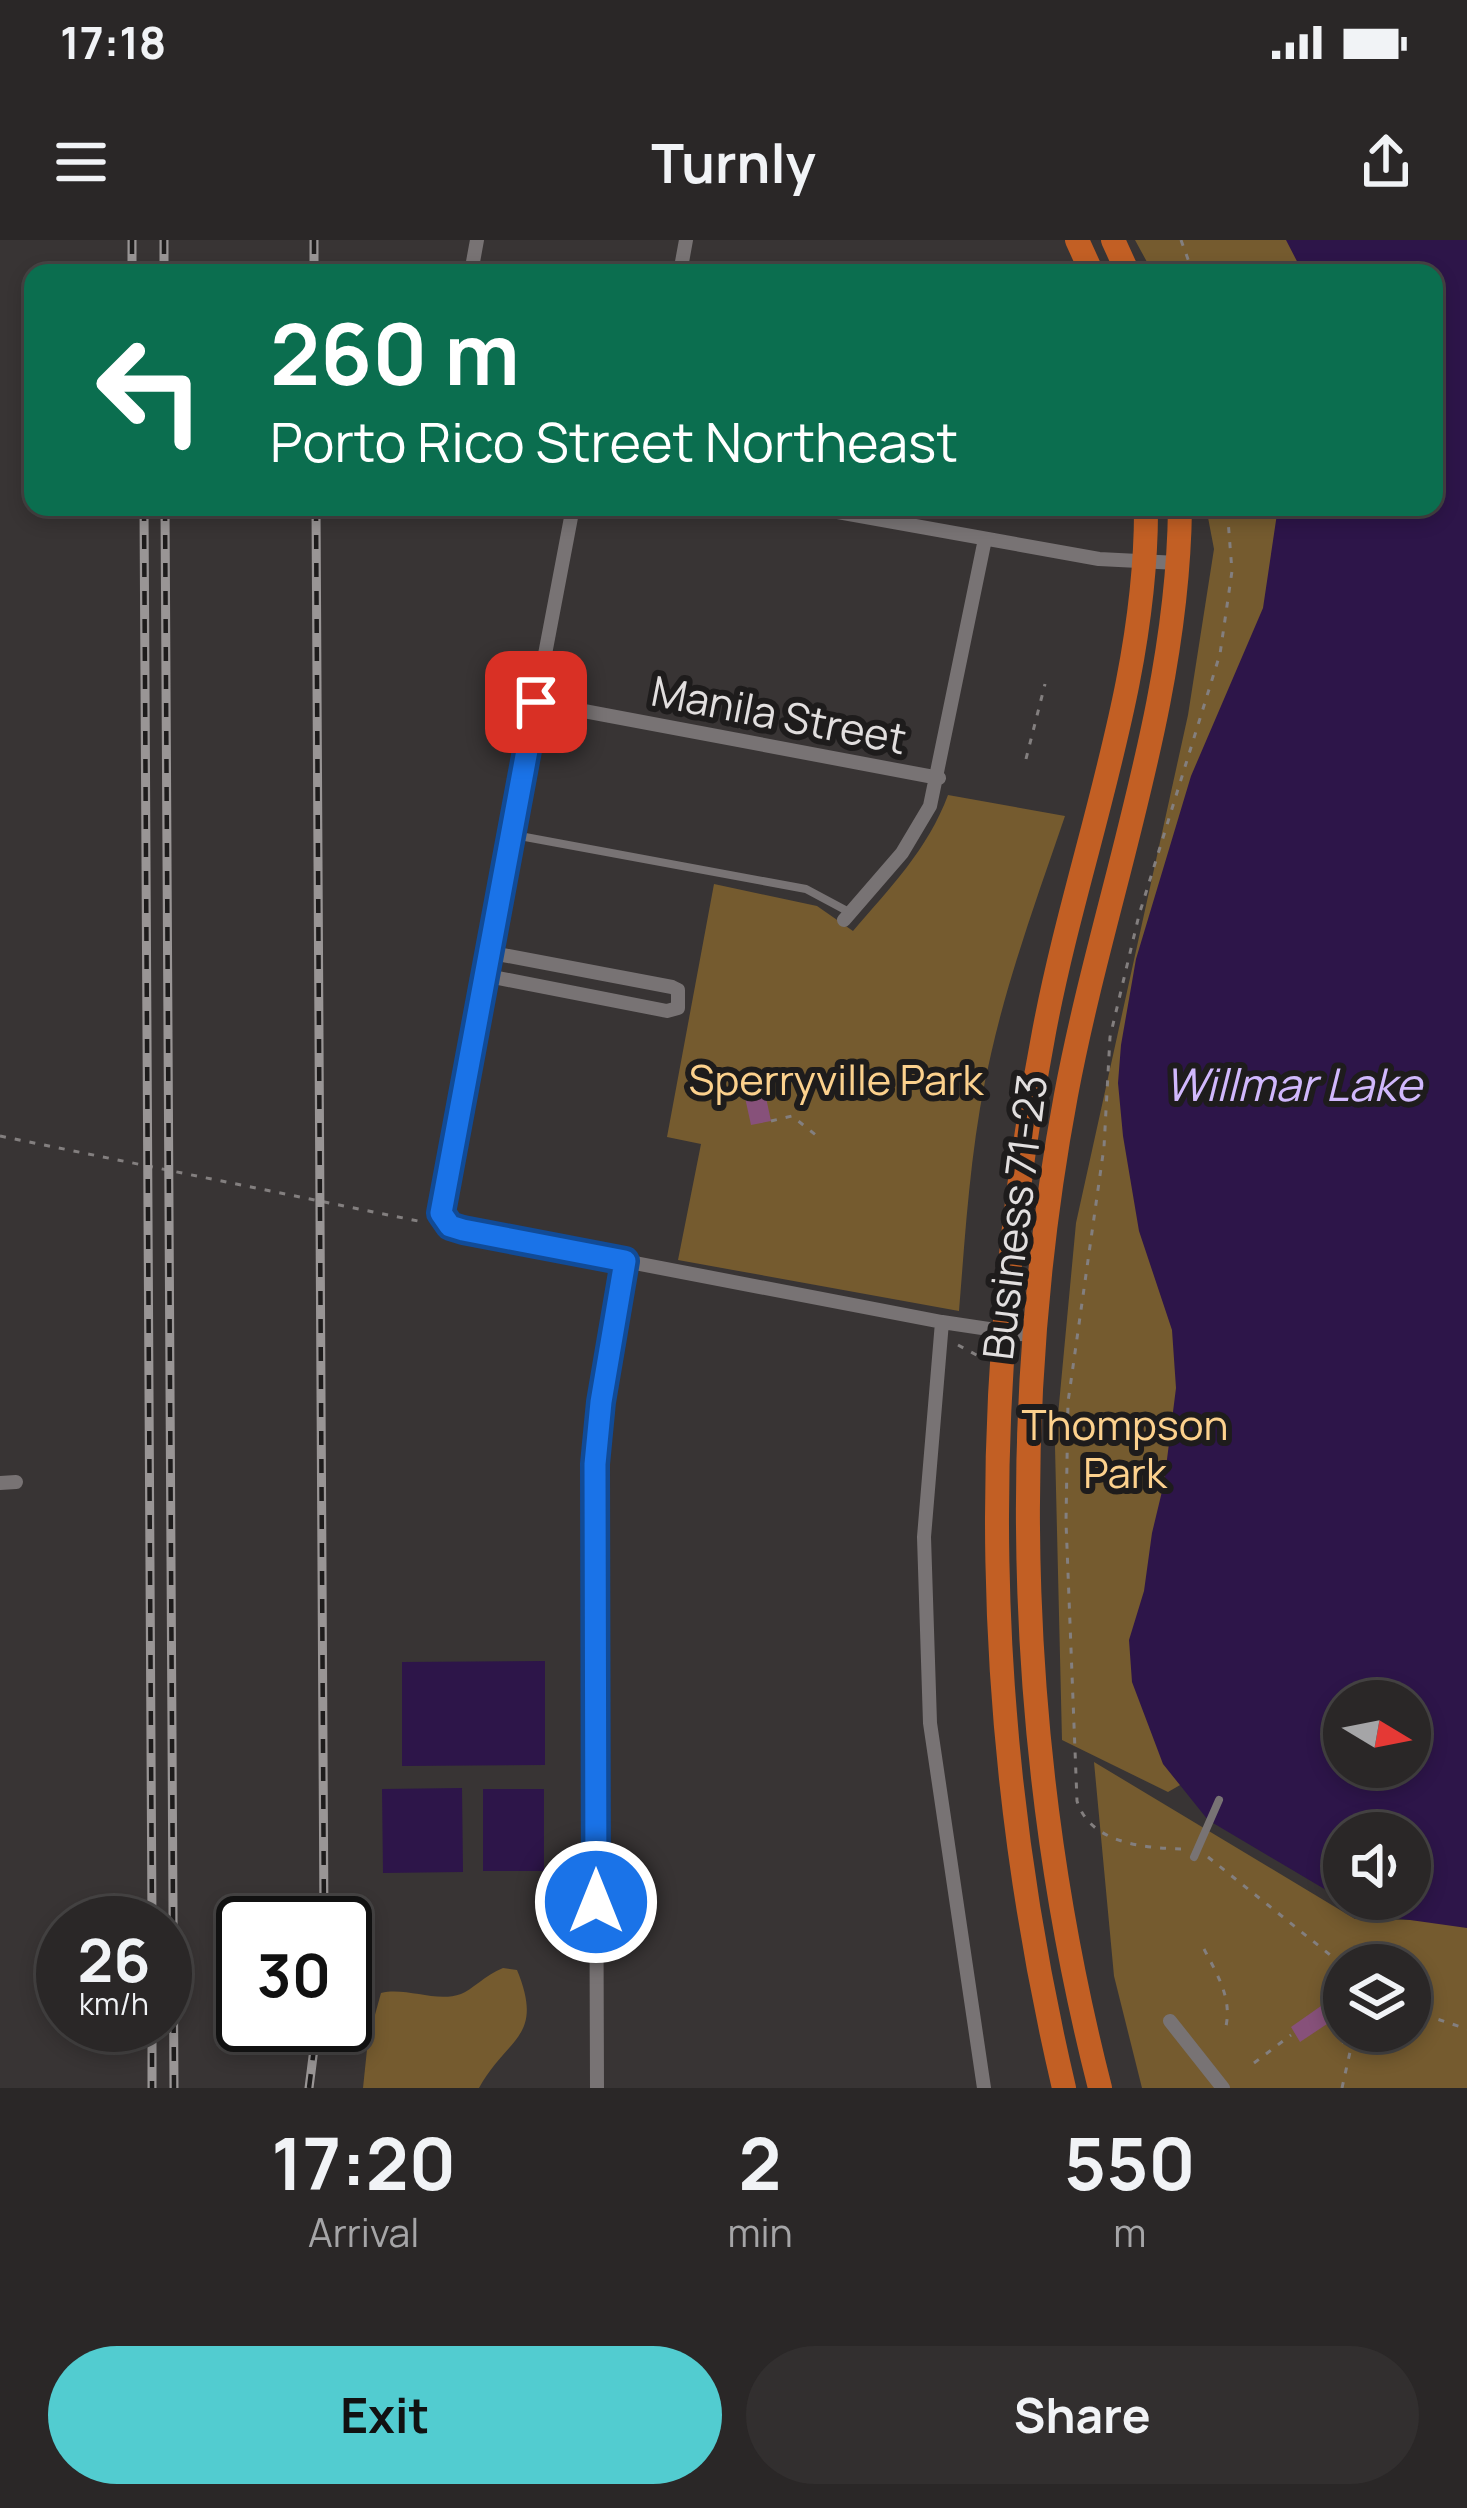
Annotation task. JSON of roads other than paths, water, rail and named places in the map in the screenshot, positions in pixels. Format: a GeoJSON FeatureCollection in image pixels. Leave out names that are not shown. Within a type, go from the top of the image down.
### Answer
{"type":"FeatureCollection","features":[{"type":"Feature","properties":{"kind":"highway","name":"Business 71-23"},"geometry":{"type":"LineString","coordinates":[[1064,2088],[1038,1973],[1004,1736],[994,1515],[1001,1332],[1032,1093],[1053,982],[1131,679],[1146,516]]}},
{"type":"Feature","properties":{"kind":"highway","name":"Business 71-23"},"geometry":{"type":"LineString","coordinates":[[1100,2088],[1073,1967],[1040,1734],[1028,1546],[1035,1336],[1066,1096],[1118,864],[1157,720],[1173,630],[1180,516]]}},
{"type":"Feature","properties":{"kind":"street"},"geometry":{"type":"LineString","coordinates":[[571,516],[441,1213],[450,1226],[463,1230],[1035,1336]]}},
{"type":"Feature","properties":{"kind":"street"},"geometry":{"type":"LineString","coordinates":[[859,516],[1086,557],[1180,563]]}},
{"type":"Feature","properties":{"kind":"street"},"geometry":{"type":"LineString","coordinates":[[847,916],[916,833],[939,778],[985,539]]}},
{"type":"Feature","properties":{"kind":"street","name":"Manila Street"},"geometry":{"type":"LineString","coordinates":[[536,702],[939,778]]}},
{"type":"Feature","properties":{"kind":"street"},"geometry":{"type":"LineString","coordinates":[[483,975],[667,1011],[679,1008],[681,1002],[678,990],[672,987],[487,952]]}},
{"type":"Feature","properties":{"kind":"street"},"geometry":{"type":"LineString","coordinates":[[597,2088],[595,1464],[625,1261]]}},
{"type":"Feature","properties":{"kind":"street"},"geometry":{"type":"LineString","coordinates":[[942,1322],[924,1538],[930,1723],[984,2088]]}},
{"type":"Feature","properties":{"kind":"street"},"geometry":{"type":"LineString","coordinates":[[1170,2021],[1223,2088]]}},
{"type":"Feature","properties":{"kind":"lane"},"geometry":{"type":"LineString","coordinates":[[509,834],[806,890],[822,895],[847,916]]}},
{"type":"Feature","properties":{"kind":"lane"},"geometry":{"type":"LineString","coordinates":[[1195,1854],[1219,1800]]}},
{"type":"Feature","properties":{"kind":"water","name":"Willmar Lake"},"geometry":{"type":"Polygon","coordinates":[[[1286,240],[1467,240],[1467,1928],[1410,1920],[1431,1920],[1431,1812],[1323,1812],[1323,1888],[1208,1820],[1163,1764],[1132,1682],[1129,1640],[1144,1591],[1176,1388],[1172,1330],[1139,1231],[1118,1083],[1136,959],[1191,776],[1263,608],[1277,516],[1443,516],[1443,264],[1298,264],[1286,240]]]}},
{"type":"Feature","properties":{"kind":"water"},"geometry":{"type":"Polygon","coordinates":[[[545,1661],[545,1765],[402,1766],[402,1662],[545,1661]]]}},
{"type":"Feature","properties":{"kind":"water"},"geometry":{"type":"Polygon","coordinates":[[[462,1788],[463,1872],[383,1873],[382,1789],[462,1788]]]}},
{"type":"Feature","properties":{"kind":"water"},"geometry":{"type":"Polygon","coordinates":[[[483,1789],[544,1789],[544,1871],[483,1871],[483,1789]]]}},
{"type":"Feature","properties":{"kind":"railway"},"geometry":{"type":"LineString","coordinates":[[132,240],[132,264]]}},
{"type":"Feature","properties":{"kind":"railway"},"geometry":{"type":"LineString","coordinates":[[164,240],[164,264]]}},
{"type":"Feature","properties":{"kind":"railway"},"geometry":{"type":"LineString","coordinates":[[314,240],[314,264]]}},
{"type":"Feature","properties":{"kind":"railway"},"geometry":{"type":"LineString","coordinates":[[144,516],[152,1896]]}},
{"type":"Feature","properties":{"kind":"railway"},"geometry":{"type":"LineString","coordinates":[[165,516],[174,2088]]}},
{"type":"Feature","properties":{"kind":"railway"},"geometry":{"type":"LineString","coordinates":[[316,516],[324,1896]]}},
{"type":"Feature","properties":{"kind":"railway"},"geometry":{"type":"LineString","coordinates":[[152,2052],[152,2088]]}},
{"type":"Feature","properties":{"kind":"railway"},"geometry":{"type":"LineString","coordinates":[[309,2088],[314,2052]]}},
{"type":"Feature","properties":{"kind":"park label","name":"Sperryville Park"},"geometry":{"type":"Point","coordinates":[836,1079]}},
{"type":"Feature","properties":{"kind":"park label","name":"Thompson Park"},"geometry":{"type":"Point","coordinates":[1125,1448]}}]}
